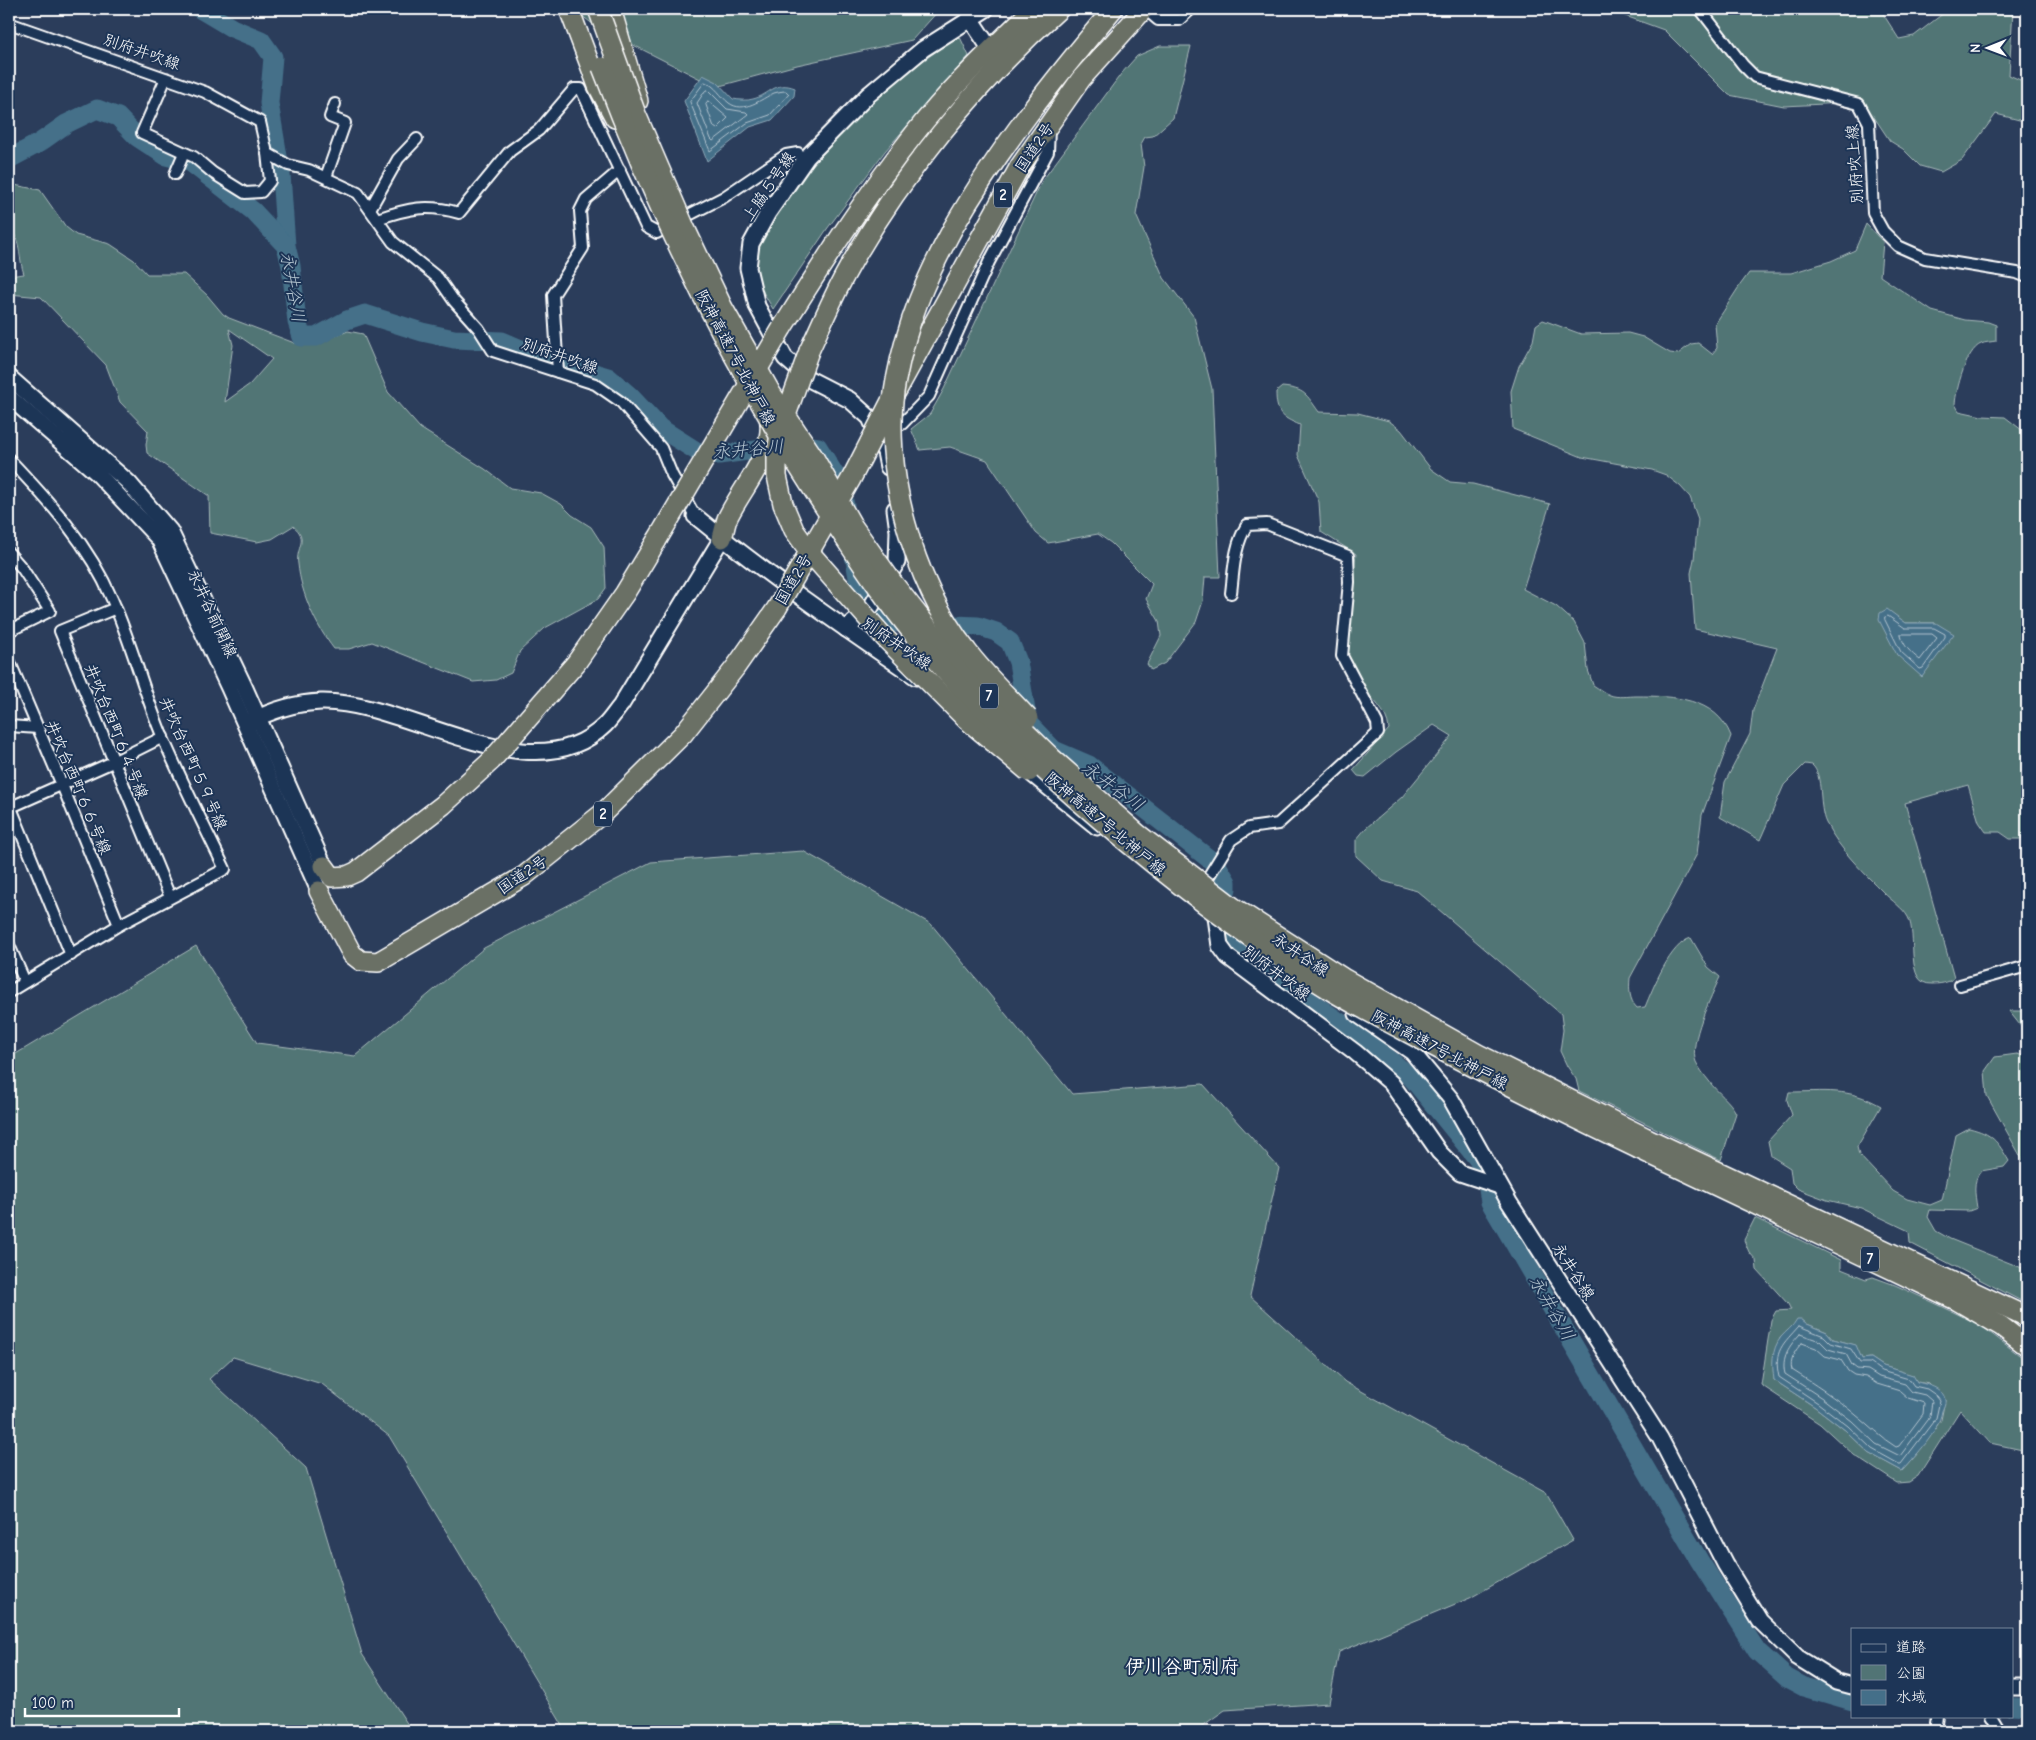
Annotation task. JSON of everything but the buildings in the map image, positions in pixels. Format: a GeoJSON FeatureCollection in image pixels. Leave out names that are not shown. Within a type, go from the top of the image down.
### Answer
{"type":"FeatureCollection","features":[{"type":"Feature","properties":{"kind":"highway"},"geometry":{"type":"LineString","coordinates":[[569,9],[598,86],[651,185],[701,288],[769,415],[771,425],[770,438],[765,451],[727,519],[722,538]]}},
{"type":"Feature","properties":{"kind":"highway","name":"阪神高速7号北神戸線"},"geometry":{"type":"LineString","coordinates":[[582,9],[622,118],[671,234],[758,402],[795,463],[878,589],[922,644],[980,709],[1041,768],[1134,840],[1342,978],[1478,1054],[1647,1138],[1785,1210],[1961,1293]]}},
{"type":"Feature","properties":{"kind":"highway","name":"阪神高速7号北神戸線"},"geometry":{"type":"LineString","coordinates":[[598,9],[636,114],[685,228],[723,308],[771,393],[813,456],[852,526],[893,583],[934,635],[993,700],[1134,840]]}},
{"type":"Feature","properties":{"kind":"highway"},"geometry":{"type":"LineString","coordinates":[[611,9],[631,72],[660,180],[707,285],[775,413],[777,425],[771,453],[733,524],[722,538]]}},
{"type":"Feature","properties":{"kind":"highway"},"geometry":{"type":"LineString","coordinates":[[324,866],[332,877],[346,876],[356,872],[443,805],[491,761],[576,663],[624,593],[657,540],[782,328],[847,226],[915,132],[961,80],[1033,9]]}},
{"type":"Feature","properties":{"kind":"highway"},"geometry":{"type":"LineString","coordinates":[[1059,9],[1029,35],[976,93],[911,173],[880,218],[845,275],[810,351],[781,429],[777,452],[777,476],[783,504],[794,530],[811,554],[885,638],[966,719],[1035,777],[1134,840]]}},
{"type":"Feature","properties":{"kind":"highway"},"geometry":{"type":"LineString","coordinates":[[1113,9],[1048,86],[974,191],[918,299],[905,339],[896,382],[893,414],[896,481],[907,528],[918,563],[936,604],[966,650],[1134,840]]}},
{"type":"Feature","properties":{"kind":"highway","name":"国道2号"},"geometry":{"type":"LineString","coordinates":[[319,891],[352,954],[361,961],[378,962],[524,876],[603,813],[684,734],[735,668],[777,608],[851,479],[891,401],[1020,166],[1081,79],[1144,9]]}},
{"type":"Feature","properties":{"kind":"highway"},"geometry":{"type":"LineString","coordinates":[[329,909],[329,900],[333,890],[346,876]]}},
{"type":"Feature","properties":{"kind":"highway","name":"7"},"geometry":{"type":"LineString","coordinates":[[1961,1293],[2027,1317]]}},
{"type":"Feature","properties":{"kind":"highway","name":"7"},"geometry":{"type":"LineString","coordinates":[[1961,1293],[2027,1346]]}},
{"type":"Feature","properties":{"kind":"street","name":"上脇５号線"},"geometry":{"type":"LineString","coordinates":[[846,629],[871,607],[897,562],[898,531],[885,452],[870,418],[850,400],[809,379],[785,358],[758,306],[748,268],[751,244],[768,213],[805,160],[868,95],[923,49],[986,9]]}},
{"type":"Feature","properties":{"kind":"street"},"geometry":{"type":"LineString","coordinates":[[1144,9],[1158,20],[1179,20],[1192,9]]}},
{"type":"Feature","properties":{"kind":"street","name":"別府吹上線"},"geometry":{"type":"LineString","coordinates":[[1700,9],[1743,65],[1755,77],[1859,104],[1869,123],[1873,213],[1883,231],[1898,246],[1925,258],[2017,273],[2027,277]]}},
{"type":"Feature","properties":{"kind":"street"},"geometry":{"type":"LineString","coordinates":[[971,20],[991,50]]}},
{"type":"Feature","properties":{"kind":"street","name":"別府井吹線"},"geometry":{"type":"LineString","coordinates":[[9,24],[205,92],[260,122],[267,153],[288,165],[309,170],[358,193],[393,242],[438,278],[454,301],[479,329],[493,351],[558,370],[595,384],[621,402],[661,448],[672,474],[696,516],[722,538],[846,629],[925,684],[1069,806],[1216,917],[1220,946],[1228,957],[1355,1052],[1391,1083],[1439,1152],[1460,1173],[1500,1186]]}},
{"type":"Feature","properties":{"kind":"street"},"geometry":{"type":"LineString","coordinates":[[166,78],[142,134],[181,158],[194,157],[213,172],[246,193],[261,192],[270,180],[267,153]]}},
{"type":"Feature","properties":{"kind":"street"},"geometry":{"type":"LineString","coordinates":[[377,219],[405,209],[440,208],[459,214],[510,151],[539,130],[574,90],[581,89],[646,227],[657,233],[671,225]]}},
{"type":"Feature","properties":{"kind":"street"},"geometry":{"type":"LineString","coordinates":[[326,177],[345,123],[330,117],[335,104]]}},
{"type":"Feature","properties":{"kind":"street"},"geometry":{"type":"LineString","coordinates":[[877,434],[902,424],[929,396],[989,262],[1048,152],[1049,123]]}},
{"type":"Feature","properties":{"kind":"street"},"geometry":{"type":"LineString","coordinates":[[370,209],[398,159],[417,139]]}},
{"type":"Feature","properties":{"kind":"street"},"geometry":{"type":"LineString","coordinates":[[683,218],[724,197],[786,155],[798,153],[805,160]]}},
{"type":"Feature","properties":{"kind":"street"},"geometry":{"type":"LineString","coordinates":[[175,174],[181,158]]}},
{"type":"Feature","properties":{"kind":"street"},"geometry":{"type":"LineString","coordinates":[[558,370],[553,296],[583,248],[580,211],[586,199],[620,170]]}},
{"type":"Feature","properties":{"kind":"street","name":"永井谷前開線"},"geometry":{"type":"LineString","coordinates":[[9,377],[128,482],[170,531],[252,721],[319,891]]}},
{"type":"Feature","properties":{"kind":"street","name":"永井谷前開線"},"geometry":{"type":"LineString","coordinates":[[9,397],[97,473],[159,539],[324,866]]}},
{"type":"Feature","properties":{"kind":"street","name":"井吹台西町５９号線"},"geometry":{"type":"LineString","coordinates":[[9,460],[69,527],[93,562],[116,608],[163,737],[225,869],[120,925],[9,992]]}},
{"type":"Feature","properties":{"kind":"street"},"geometry":{"type":"LineString","coordinates":[[1194,901],[1231,840],[1249,828],[1278,824],[1378,733],[1377,723],[1342,656],[1349,582],[1348,556],[1267,524],[1247,525],[1240,536],[1236,549],[1231,593]]}},
{"type":"Feature","properties":{"kind":"street"},"geometry":{"type":"LineString","coordinates":[[252,721],[276,710],[322,702],[366,708],[482,744],[516,751],[540,752],[560,750],[586,739],[604,726],[621,705],[722,538]]}},
{"type":"Feature","properties":{"kind":"street"},"geometry":{"type":"LineString","coordinates":[[9,553],[22,568],[50,611],[9,631]]}},
{"type":"Feature","properties":{"kind":"street","name":"井吹台西町６４号線"},"geometry":{"type":"LineString","coordinates":[[116,608],[60,630],[170,898]]}},
{"type":"Feature","properties":{"kind":"street","name":"井吹台西町６６号線"},"geometry":{"type":"LineString","coordinates":[[9,660],[120,925]]}},
{"type":"Feature","properties":{"kind":"street"},"geometry":{"type":"LineString","coordinates":[[9,726],[38,728]]}},
{"type":"Feature","properties":{"kind":"street"},"geometry":{"type":"LineString","coordinates":[[71,955],[10,805],[113,762],[163,737]]}},
{"type":"Feature","properties":{"kind":"street","name":"永井谷線"},"geometry":{"type":"LineString","coordinates":[[1216,917],[1412,1052],[1451,1099],[1500,1186],[1660,1438],[1725,1564],[1760,1621],[1797,1657],[1837,1682],[1851,1686]]}},
{"type":"Feature","properties":{"kind":"street"},"geometry":{"type":"LineString","coordinates":[[9,944],[25,982]]}},
{"type":"Feature","properties":{"kind":"street"},"geometry":{"type":"LineString","coordinates":[[1960,984],[2027,966]]}},
{"type":"Feature","properties":{"kind":"street"},"geometry":{"type":"LineString","coordinates":[[2014,1687],[2027,1687]]}},
{"type":"Feature","properties":{"kind":"street"},"geometry":{"type":"LineString","coordinates":[[1935,1731],[1938,1718]]}},
{"type":"Feature","properties":{"kind":"street"},"geometry":{"type":"LineString","coordinates":[[1992,1718],[2000,1731]]}},
{"type":"Feature","properties":{"kind":"green space"},"geometry":{"type":"Polygon","coordinates":[[[573,9],[940,9],[912,40],[797,65],[716,87],[594,25],[573,9]]]}},
{"type":"Feature","properties":{"kind":"green space"},"geometry":{"type":"Polygon","coordinates":[[[1606,9],[1880,9],[1899,39],[1914,36],[1949,9],[2013,9],[2009,75],[2027,83],[2027,122],[1996,114],[1962,160],[1941,172],[1920,166],[1903,149],[1890,141],[1864,102],[1784,106],[1729,95],[1664,30],[1606,9]]]}},
{"type":"Feature","properties":{"kind":"green space"},"geometry":{"type":"Polygon","coordinates":[[[959,35],[969,56],[885,151],[827,229],[773,309],[755,278],[755,256],[761,238],[801,178],[852,121],[902,76],[959,35]]]}},
{"type":"Feature","properties":{"kind":"green space"},"geometry":{"type":"Polygon","coordinates":[[[1160,46],[1191,46],[1173,118],[1153,136],[1145,137],[1141,144],[1144,167],[1136,215],[1164,278],[1194,317],[1212,389],[1220,577],[1205,577],[1203,601],[1196,622],[1165,663],[1151,670],[1147,664],[1161,636],[1159,621],[1146,599],[1152,584],[1111,543],[1098,534],[1048,543],[1036,533],[987,460],[950,447],[920,450],[911,429],[930,414],[944,389],[1042,181],[1121,74],[1137,56],[1160,46]]]}},
{"type":"Feature","properties":{"kind":"green space"},"geometry":{"type":"Polygon","coordinates":[[[9,184],[40,190],[66,227],[76,235],[110,244],[134,260],[147,274],[184,274],[229,318],[297,344],[326,340],[348,331],[363,334],[388,392],[420,428],[485,469],[510,488],[541,493],[561,504],[572,515],[591,527],[604,547],[606,588],[598,599],[545,628],[520,651],[511,673],[496,680],[473,682],[372,642],[349,649],[334,649],[315,620],[302,587],[298,558],[301,535],[298,531],[293,526],[272,539],[257,542],[210,533],[209,496],[147,453],[148,431],[120,402],[106,365],[41,297],[9,294],[9,276],[24,274],[17,242],[13,232],[9,231],[9,184]],[[229,329],[233,345],[225,402],[250,384],[272,359],[229,329]]]}},
{"type":"Feature","properties":{"kind":"green space"},"geometry":{"type":"Polygon","coordinates":[[[1866,224],[1883,242],[1880,276],[1932,311],[1965,320],[1988,322],[1996,325],[1996,341],[1983,343],[1976,348],[1966,362],[1957,390],[1955,404],[1959,411],[1982,416],[2005,417],[2027,434],[2027,832],[2022,839],[2010,839],[2000,832],[1986,832],[1979,822],[1968,785],[1905,803],[1954,978],[1938,984],[1923,982],[1918,976],[1913,958],[1911,925],[1906,914],[1845,851],[1826,823],[1822,809],[1820,784],[1816,770],[1812,765],[1805,764],[1784,785],[1760,840],[1720,817],[1725,782],[1750,734],[1753,710],[1777,648],[1695,629],[1691,573],[1698,519],[1690,497],[1666,475],[1652,470],[1582,457],[1513,429],[1511,391],[1519,366],[1533,341],[1536,325],[1543,320],[1581,334],[1628,333],[1643,337],[1670,353],[1678,354],[1691,344],[1698,343],[1712,354],[1717,348],[1715,324],[1749,273],[1791,273],[1831,261],[1855,250],[1866,224]],[[1887,610],[1897,655],[1936,623],[1906,623],[1887,610]]]}},
{"type":"Feature","properties":{"kind":"green space"},"geometry":{"type":"Polygon","coordinates":[[[1282,387],[1296,389],[1304,393],[1319,412],[1358,413],[1389,421],[1401,430],[1431,469],[1450,482],[1473,484],[1550,504],[1523,589],[1556,606],[1574,622],[1585,643],[1588,670],[1593,685],[1613,696],[1664,697],[1691,701],[1715,713],[1724,723],[1731,736],[1702,815],[1697,854],[1630,978],[1630,994],[1634,1005],[1637,1008],[1645,1007],[1669,957],[1683,942],[1691,938],[1708,967],[1720,977],[1702,1019],[1694,1054],[1702,1072],[1736,1113],[1721,1160],[1579,1091],[1576,1079],[1560,1051],[1563,1030],[1561,1014],[1417,891],[1383,881],[1356,856],[1356,840],[1366,828],[1402,797],[1452,736],[1434,725],[1365,777],[1358,776],[1353,770],[1389,729],[1388,722],[1356,677],[1349,662],[1345,646],[1356,554],[1321,532],[1319,502],[1298,455],[1300,425],[1284,417],[1277,405],[1276,392],[1282,387]]]}},
{"type":"Feature","properties":{"kind":"green space"},"geometry":{"type":"Polygon","coordinates":[[[803,851],[931,924],[1072,1094],[1203,1084],[1279,1168],[1250,1296],[1345,1382],[1546,1493],[1573,1540],[1470,1598],[1339,1652],[1329,1703],[1225,1710],[1195,1731],[566,1731],[389,1436],[322,1384],[233,1357],[209,1379],[306,1468],[362,1654],[412,1731],[9,1731],[9,1058],[196,946],[257,1043],[355,1056],[484,948],[651,862],[803,851]]]}},
{"type":"Feature","properties":{"kind":"green space"},"geometry":{"type":"Polygon","coordinates":[[[2009,1011],[2027,1011],[2027,1034],[2009,1011]]]}},
{"type":"Feature","properties":{"kind":"green space"},"geometry":{"type":"Polygon","coordinates":[[[2017,1054],[2027,1057],[2027,1168],[1987,1096],[1985,1071],[1995,1057],[2017,1054]]]}},
{"type":"Feature","properties":{"kind":"green space"},"geometry":{"type":"Polygon","coordinates":[[[1825,1091],[1847,1093],[1881,1106],[1857,1147],[1859,1155],[1893,1191],[1907,1199],[1930,1205],[1942,1200],[1956,1135],[1969,1128],[1994,1139],[2009,1161],[2004,1167],[1981,1171],[1978,1175],[1975,1188],[1977,1208],[1969,1211],[1930,1210],[1928,1217],[1936,1231],[1950,1239],[2027,1270],[2027,1304],[1910,1243],[1909,1231],[1861,1208],[1827,1200],[1798,1189],[1792,1183],[1790,1168],[1771,1156],[1768,1141],[1792,1115],[1787,1100],[1789,1092],[1825,1091]]]}},
{"type":"Feature","properties":{"kind":"green space"},"geometry":{"type":"Polygon","coordinates":[[[1755,1218],[1841,1260],[1841,1269],[1866,1279],[1873,1277],[1895,1285],[1980,1325],[2027,1361],[2027,1451],[1990,1443],[1960,1410],[1918,1476],[1909,1482],[1897,1483],[1854,1455],[1820,1424],[1761,1385],[1771,1320],[1776,1311],[1791,1310],[1788,1304],[1757,1270],[1756,1260],[1749,1252],[1744,1240],[1755,1218]],[[1801,1319],[1780,1338],[1774,1380],[1815,1407],[1845,1430],[1869,1453],[1902,1471],[1917,1454],[1941,1420],[1945,1400],[1929,1384],[1917,1382],[1912,1375],[1883,1366],[1871,1358],[1862,1359],[1855,1345],[1833,1339],[1827,1332],[1807,1324],[1801,1319]]]}},
{"type":"Feature","properties":{"kind":"water"},"geometry":{"type":"Polygon","coordinates":[[[703,75],[717,82],[733,99],[753,99],[782,86],[795,88],[794,96],[772,120],[750,127],[707,161],[684,101],[703,75]]]}},
{"type":"Feature","properties":{"kind":"water"},"geometry":{"type":"Polygon","coordinates":[[[1887,609],[1906,623],[1936,623],[1954,634],[1922,677],[1897,655],[1879,620],[1880,613],[1887,609]]]}},
{"type":"Feature","properties":{"kind":"water"},"geometry":{"type":"Polygon","coordinates":[[[1797,1319],[1801,1319],[1807,1324],[1827,1332],[1833,1339],[1856,1345],[1862,1359],[1871,1358],[1883,1366],[1913,1375],[1917,1382],[1934,1387],[1944,1396],[1945,1404],[1932,1435],[1902,1471],[1869,1453],[1845,1430],[1815,1407],[1774,1380],[1773,1363],[1775,1347],[1797,1319]]]}},
{"type":"Feature","properties":{"kind":"waterway","name":"永井谷川"},"geometry":{"type":"LineString","coordinates":[[200,9],[232,28],[261,40],[273,57],[269,103],[281,174],[286,246],[291,266],[297,322],[302,337],[316,337],[347,320],[365,314],[422,332],[454,339],[502,341],[535,355],[608,377],[630,396],[660,428],[698,452],[719,455],[799,444],[818,447],[840,483],[845,505]]}},
{"type":"Feature","properties":{"kind":"waterway"},"geometry":{"type":"LineString","coordinates":[[9,159],[39,143],[66,124],[97,109],[118,117],[137,137],[166,156],[190,162],[253,211],[286,246]]}},
{"type":"Feature","properties":{"kind":"waterway","name":"永井谷川"},"geometry":{"type":"LineString","coordinates":[[853,549],[862,600],[882,622],[978,626],[996,632],[1010,642],[1018,662],[1028,723],[1054,750],[1089,765],[1217,865],[1227,882],[1227,889]]}},
{"type":"Feature","properties":{"kind":"waterway","name":"永井谷川"},"geometry":{"type":"LineString","coordinates":[[1229,934],[1229,945],[1364,1039],[1412,1078],[1485,1170],[1490,1202],[1699,1560],[1757,1651],[1787,1678],[1804,1687],[1851,1701]]}},
{"type":"Feature","properties":{"kind":"waterway","name":"永井谷川"},"geometry":{"type":"LineString","coordinates":[[2014,1707],[2027,1708]]}},
{"type":"Feature","properties":{"kind":"district","name":"伊川谷町別府"},"geometry":{"type":"Point","coordinates":[1182,1666]}}]}
